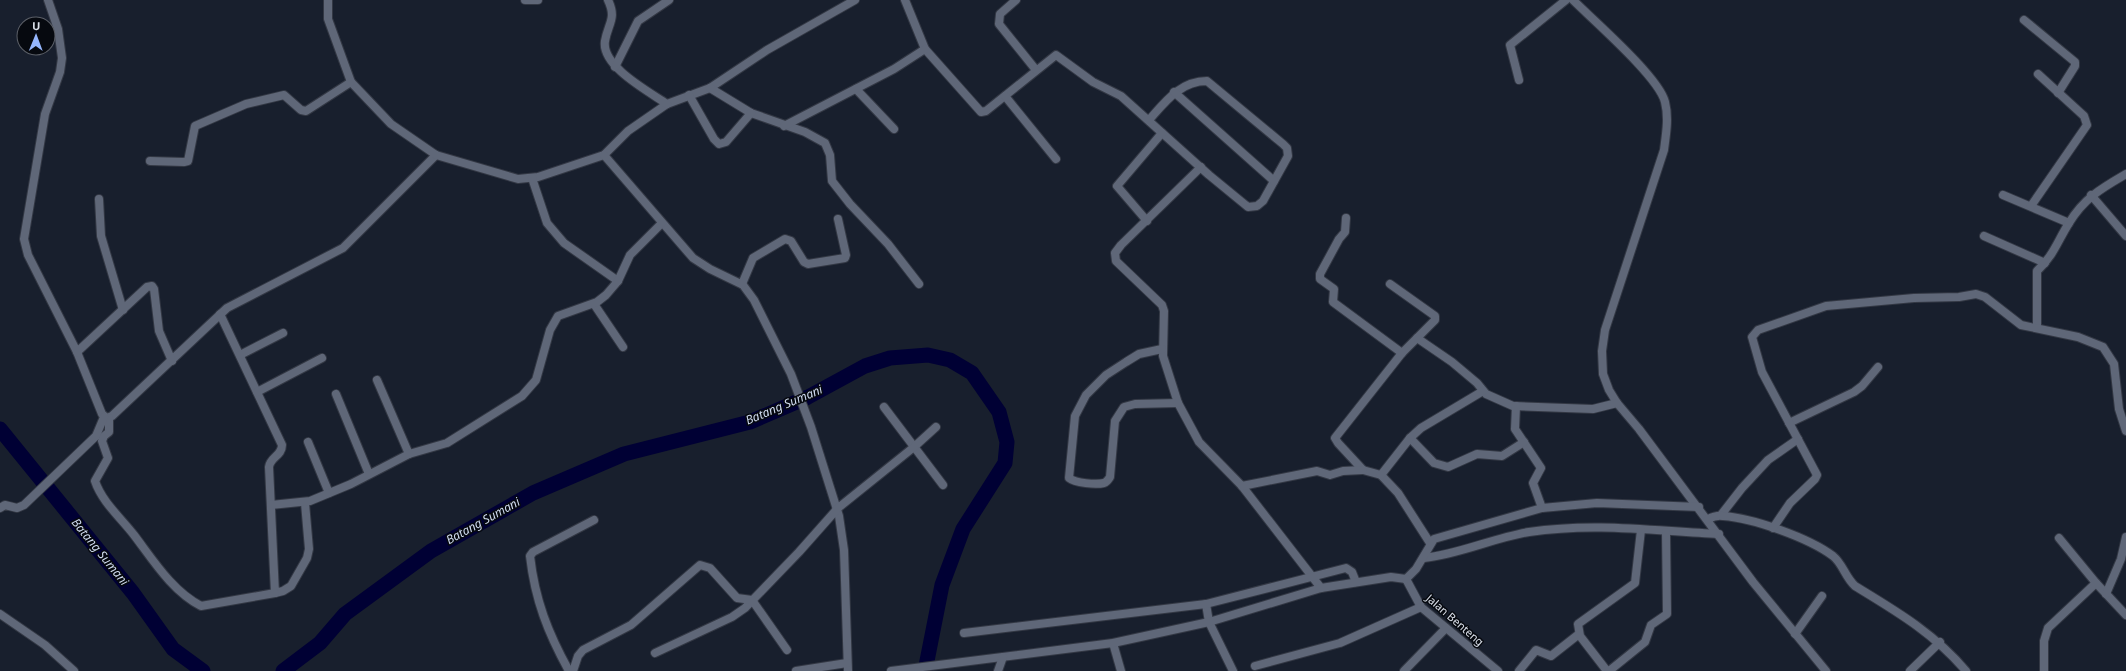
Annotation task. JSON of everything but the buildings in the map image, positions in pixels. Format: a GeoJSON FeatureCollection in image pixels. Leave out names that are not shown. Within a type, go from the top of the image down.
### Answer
{"type":"FeatureCollection","features":[{"type":"Feature","properties":{"kind":"street"},"geometry":{"type":"LineString","coordinates":[[48,0],[58,29],[62,58],[60,72],[45,114],[24,238],[28,255],[77,352],[106,417],[109,432],[102,438],[102,441],[108,458],[95,478],[97,487],[108,505],[157,566],[190,601],[201,606],[275,593],[283,591],[291,586],[307,558],[309,549],[305,503]]}},
{"type":"Feature","properties":{"kind":"street"},"geometry":{"type":"LineString","coordinates":[[328,0],[328,19],[351,82],[391,124],[436,155],[518,179],[532,178],[604,155],[628,131],[667,104],[710,88],[772,47],[855,0]]}},
{"type":"Feature","properties":{"kind":"street"},"geometry":{"type":"LineString","coordinates":[[525,0],[538,0]]}},
{"type":"Feature","properties":{"kind":"street"},"geometry":{"type":"LineString","coordinates":[[608,0],[613,14],[605,40],[607,57],[615,67],[667,104]]}},
{"type":"Feature","properties":{"kind":"street"},"geometry":{"type":"LineString","coordinates":[[615,67],[638,22],[658,3],[669,0]]}},
{"type":"Feature","properties":{"kind":"street"},"geometry":{"type":"LineString","coordinates":[[905,0],[925,48],[979,111],[986,111],[1056,55],[1094,82],[1121,96],[1201,168],[1248,207],[1257,206],[1263,201],[1288,156],[1287,148],[1283,144],[1210,82],[1203,81],[1174,92],[1149,120]]}},
{"type":"Feature","properties":{"kind":"street"},"geometry":{"type":"LineString","coordinates":[[1016,0],[1000,14],[1000,24],[1036,70]]}},
{"type":"Feature","properties":{"kind":"street"},"geometry":{"type":"LineString","coordinates":[[1520,80],[1510,44],[1566,0]]}},
{"type":"Feature","properties":{"kind":"street"},"geometry":{"type":"LineString","coordinates":[[1573,0],[1652,77],[1665,100],[1667,124],[1664,150],[1605,330],[1602,351],[1603,374],[1609,390],[1617,403],[1639,429],[1708,519],[1753,582],[1826,671]]}},
{"type":"Feature","properties":{"kind":"street"},"geometry":{"type":"LineString","coordinates":[[2024,20],[2075,62],[2075,66],[2058,93]]}},
{"type":"Feature","properties":{"kind":"street"},"geometry":{"type":"LineString","coordinates":[[784,126],[894,69],[925,48]]}},
{"type":"Feature","properties":{"kind":"street"},"geometry":{"type":"LineString","coordinates":[[2030,206],[2087,124],[2084,116],[2038,74]]}},
{"type":"Feature","properties":{"kind":"street"},"geometry":{"type":"LineString","coordinates":[[150,161],[184,162],[188,160],[195,126],[241,106],[284,95],[301,110],[306,111],[351,82]]}},
{"type":"Feature","properties":{"kind":"street"},"geometry":{"type":"LineString","coordinates":[[710,88],[751,113],[784,126],[805,132],[825,143],[830,155],[832,181],[850,204],[888,244],[919,284]]}},
{"type":"Feature","properties":{"kind":"street"},"geometry":{"type":"LineString","coordinates":[[856,89],[894,129]]}},
{"type":"Feature","properties":{"kind":"street"},"geometry":{"type":"LineString","coordinates":[[1174,92],[1274,181]]}},
{"type":"Feature","properties":{"kind":"street"},"geometry":{"type":"LineString","coordinates":[[689,95],[714,139],[719,144],[726,142],[751,113]]}},
{"type":"Feature","properties":{"kind":"street"},"geometry":{"type":"LineString","coordinates":[[1005,96],[1056,159]]}},
{"type":"Feature","properties":{"kind":"street"},"geometry":{"type":"LineString","coordinates":[[1147,221],[1117,186],[1162,133]]}},
{"type":"Feature","properties":{"kind":"street"},"geometry":{"type":"LineString","coordinates":[[0,508],[5,505],[21,507],[33,497],[96,436],[106,417],[172,361],[220,314],[232,305],[343,248],[436,155]]}},
{"type":"Feature","properties":{"kind":"street"},"geometry":{"type":"LineString","coordinates":[[604,155],[662,224],[693,258],[710,269],[742,284],[754,300],[791,374],[811,427],[838,508],[844,550],[848,667],[796,671]]}},
{"type":"Feature","properties":{"kind":"street"},"geometry":{"type":"LineString","coordinates":[[1201,168],[1121,246],[1115,253],[1115,257],[1119,265],[1162,305],[1164,312],[1162,349],[1178,403],[1199,442],[1242,486],[1321,588]]}},
{"type":"Feature","properties":{"kind":"street"},"geometry":{"type":"LineString","coordinates":[[2037,328],[2037,271],[2051,258],[2069,223],[2091,195],[2126,174]]}},
{"type":"Feature","properties":{"kind":"street"},"geometry":{"type":"LineString","coordinates":[[532,178],[547,223],[564,243],[618,281]]}},
{"type":"Feature","properties":{"kind":"street"},"geometry":{"type":"LineString","coordinates":[[2003,194],[2069,223]]}},
{"type":"Feature","properties":{"kind":"street"},"geometry":{"type":"LineString","coordinates":[[2091,195],[2126,236]]}},
{"type":"Feature","properties":{"kind":"street"},"geometry":{"type":"LineString","coordinates":[[99,199],[101,236],[123,310]]}},
{"type":"Feature","properties":{"kind":"street"},"geometry":{"type":"LineString","coordinates":[[1346,218],[1345,232],[1339,239],[1320,277],[1322,282],[1334,289],[1333,302],[1402,353]]}},
{"type":"Feature","properties":{"kind":"street"},"geometry":{"type":"LineString","coordinates":[[742,284],[753,258],[785,239],[791,241],[804,262],[808,264],[845,258],[846,255],[838,219]]}},
{"type":"Feature","properties":{"kind":"street"},"geometry":{"type":"LineString","coordinates":[[271,505],[305,503],[409,454],[447,443],[458,438],[522,396],[536,380],[550,330],[558,316],[594,304],[611,291],[618,281],[630,255],[662,224]]}},
{"type":"Feature","properties":{"kind":"street"},"geometry":{"type":"LineString","coordinates":[[1984,236],[2045,264]]}},
{"type":"Feature","properties":{"kind":"street"},"geometry":{"type":"LineString","coordinates":[[1363,470],[1338,443],[1336,435],[1402,353],[1435,320],[1435,316],[1390,284]]}},
{"type":"Feature","properties":{"kind":"street"},"geometry":{"type":"LineString","coordinates":[[77,352],[146,287],[153,287],[159,331],[172,361]]}},
{"type":"Feature","properties":{"kind":"street"},"geometry":{"type":"LineString","coordinates":[[1773,528],[1790,503],[1817,477],[1759,363],[1755,343],[1752,337],[1758,330],[1826,306],[1914,298],[1959,297],[1976,294],[1985,297],[2021,325],[2078,337],[2103,347],[2114,364],[2114,378],[2119,409],[2126,431]]}},
{"type":"Feature","properties":{"kind":"street"},"geometry":{"type":"LineString","coordinates":[[594,304],[624,347]]}},
{"type":"Feature","properties":{"kind":"street"},"geometry":{"type":"LineString","coordinates":[[220,314],[282,445],[281,452],[270,464],[275,593]]}},
{"type":"Feature","properties":{"kind":"street"},"geometry":{"type":"LineString","coordinates":[[240,356],[283,333]]}},
{"type":"Feature","properties":{"kind":"street"},"geometry":{"type":"LineString","coordinates":[[1417,338],[1452,362],[1477,383],[1488,395],[1516,406],[1535,405],[1593,409],[1617,403]]}},
{"type":"Feature","properties":{"kind":"street"},"geometry":{"type":"LineString","coordinates":[[1162,349],[1139,354],[1106,375],[1086,395],[1075,416],[1069,478],[1074,481],[1102,484],[1108,481],[1110,477],[1115,421],[1124,407],[1129,405],[1178,403]]}},
{"type":"Feature","properties":{"kind":"street"},"geometry":{"type":"LineString","coordinates":[[257,392],[322,358]]}},
{"type":"Feature","properties":{"kind":"street"},"geometry":{"type":"LineString","coordinates":[[1789,423],[1854,392],[1862,386],[1878,367]]}},
{"type":"Feature","properties":{"kind":"street"},"geometry":{"type":"LineString","coordinates":[[377,380],[409,454]]}},
{"type":"Feature","properties":{"kind":"street"},"geometry":{"type":"LineString","coordinates":[[1381,475],[1410,438],[1425,425],[1483,391]]}},
{"type":"Feature","properties":{"kind":"street"},"geometry":{"type":"LineString","coordinates":[[336,394],[369,474]]}},
{"type":"Feature","properties":{"kind":"street"},"geometry":{"type":"LineString","coordinates":[[1516,406],[1514,426],[1542,468],[1533,483],[1542,508]]}},
{"type":"Feature","properties":{"kind":"street"},"geometry":{"type":"LineString","coordinates":[[884,407],[943,485]]}},
{"type":"Feature","properties":{"kind":"street"},"geometry":{"type":"LineString","coordinates":[[655,653],[732,617],[745,608],[799,552],[838,508],[914,447],[936,427]]}},
{"type":"Feature","properties":{"kind":"street"},"geometry":{"type":"LineString","coordinates":[[1410,438],[1434,463],[1448,467],[1477,454],[1502,456],[1524,442]]}},
{"type":"Feature","properties":{"kind":"street"},"geometry":{"type":"LineString","coordinates":[[1721,515],[1742,488],[1768,460],[1798,439]]}},
{"type":"Feature","properties":{"kind":"street"},"geometry":{"type":"LineString","coordinates":[[308,442],[329,492]]}},
{"type":"Feature","properties":{"kind":"street"},"geometry":{"type":"LineString","coordinates":[[1242,486],[1316,471],[1330,475],[1343,471],[1363,470],[1381,475],[1398,492],[1430,543]]}},
{"type":"Feature","properties":{"kind":"street"},"geometry":{"type":"LineString","coordinates":[[891,671],[980,661],[1113,643],[1209,622],[1321,588],[1391,577],[1406,579],[1424,558],[1430,543],[1434,539],[1542,508],[1597,503],[1699,508]]}},
{"type":"Feature","properties":{"kind":"street"},"geometry":{"type":"LineString","coordinates":[[1708,519],[1721,515],[1773,528],[1805,541],[1834,556],[1842,567],[1849,581],[1854,586],[1901,614],[1940,642],[1966,671]]}},
{"type":"Feature","properties":{"kind":"street"},"geometry":{"type":"LineString","coordinates":[[569,671],[550,636],[541,614],[530,556],[533,552],[594,520]]}},
{"type":"Feature","properties":{"kind":"street"},"geometry":{"type":"LineString","coordinates":[[1424,558],[1446,555],[1529,532],[1580,526],[1616,526],[1666,532],[1719,534]]}},
{"type":"Feature","properties":{"kind":"street"},"geometry":{"type":"LineString","coordinates":[[1641,530],[1636,583],[1578,622],[1579,634],[1608,671],[1645,642],[1651,625],[1667,614],[1665,581],[1666,532]]}},
{"type":"Feature","properties":{"kind":"street"},"geometry":{"type":"LineString","coordinates":[[2106,594],[2121,559],[2126,536]]}},
{"type":"Feature","properties":{"kind":"street"},"geometry":{"type":"LineString","coordinates":[[2059,538],[2096,583],[2126,615]]}},
{"type":"Feature","properties":{"kind":"street"},"geometry":{"type":"LineString","coordinates":[[573,671],[578,656],[583,650],[638,620],[696,566],[705,565],[710,568],[737,598],[752,600],[787,650]]}},
{"type":"Feature","properties":{"kind":"street"},"geometry":{"type":"LineString","coordinates":[[964,633],[1206,604],[1346,568],[1352,572],[1356,582]]}},
{"type":"Feature","properties":{"kind":"street","name":"Jalan Benteng"},"geometry":{"type":"LineString","coordinates":[[1406,579],[1421,607],[1498,671]]}},
{"type":"Feature","properties":{"kind":"street"},"geometry":{"type":"LineString","coordinates":[[2044,671],[2044,641],[2048,628],[2096,583]]}},
{"type":"Feature","properties":{"kind":"street"},"geometry":{"type":"LineString","coordinates":[[1795,634],[1822,596]]}},
{"type":"Feature","properties":{"kind":"street"},"geometry":{"type":"LineString","coordinates":[[1206,604],[1209,622],[1233,671]]}},
{"type":"Feature","properties":{"kind":"street"},"geometry":{"type":"LineString","coordinates":[[1255,666],[1340,643],[1421,607]]}},
{"type":"Feature","properties":{"kind":"street"},"geometry":{"type":"LineString","coordinates":[[0,614],[45,645],[74,671]]}},
{"type":"Feature","properties":{"kind":"street"},"geometry":{"type":"LineString","coordinates":[[1404,671],[1446,628]]}},
{"type":"Feature","properties":{"kind":"street"},"geometry":{"type":"LineString","coordinates":[[1519,671],[1536,650],[1551,656],[1579,634]]}},
{"type":"Feature","properties":{"kind":"street"},"geometry":{"type":"LineString","coordinates":[[1910,671],[1940,642]]}},
{"type":"Feature","properties":{"kind":"street"},"geometry":{"type":"LineString","coordinates":[[1113,643],[1121,671]]}},
{"type":"Feature","properties":{"kind":"street"},"geometry":{"type":"LineString","coordinates":[[998,671],[1003,657]]}},
{"type":"Feature","properties":{"kind":"waterway","name":"Batang Sumani"},"geometry":{"type":"LineString","coordinates":[[283,671],[320,643],[345,614],[431,551],[533,493],[624,454],[750,422],[808,397],[865,366],[890,358],[928,355],[950,360],[972,373],[999,412],[1007,442],[1005,463],[963,529],[942,585],[925,671]]}},
{"type":"Feature","properties":{"kind":"waterway","name":"Batang Sumani"},"geometry":{"type":"LineString","coordinates":[[0,429],[133,593],[173,649],[203,671]]}}]}
